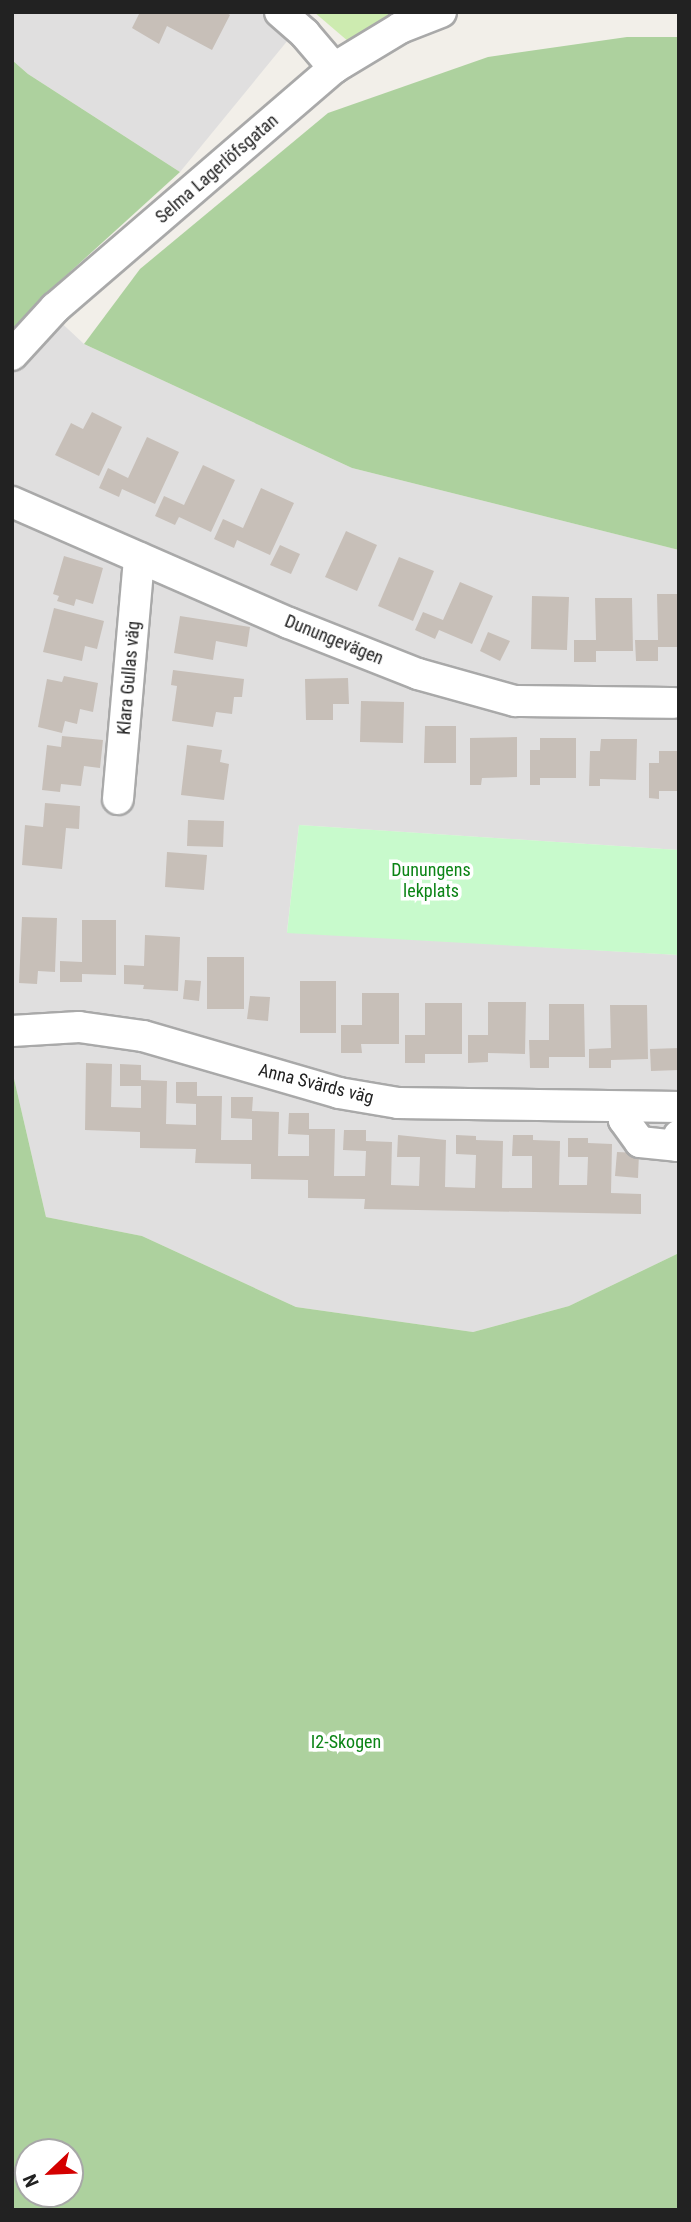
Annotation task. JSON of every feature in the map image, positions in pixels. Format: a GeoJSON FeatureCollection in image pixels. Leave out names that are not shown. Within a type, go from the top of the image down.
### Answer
{"type":"FeatureCollection","features":[{"type":"Feature","properties":{"kind":"street"},"geometry":{"type":"LineString","coordinates":[[280,12],[305,34],[334,68]]}},
{"type":"Feature","properties":{"kind":"street","name":"Selma Lagerlöfsgatan"},"geometry":{"type":"LineString","coordinates":[[12,355],[55,308],[334,68],[400,27],[441,12]]}},
{"type":"Feature","properties":{"kind":"street","name":"Dunungevägen"},"geometry":{"type":"LineString","coordinates":[[12,502],[418,674],[515,701],[677,704]]}},
{"type":"Feature","properties":{"kind":"street","name":"Klara Gullas väg"},"geometry":{"type":"LineString","coordinates":[[118,799],[139,558]]}},
{"type":"Feature","properties":{"kind":"street","name":"Anna Svärds väg"},"geometry":{"type":"LineString","coordinates":[[12,1031],[79,1027],[143,1036],[339,1093],[398,1102],[679,1107]]}},
{"type":"Feature","properties":{"kind":"street"},"geometry":{"type":"LineString","coordinates":[[624,1108],[624,1119],[640,1142],[677,1146],[679,1135]]}},
{"type":"Feature","properties":{"kind":"shaded area"},"geometry":{"type":"Polygon","coordinates":[[[12,12],[311,12],[180,172],[28,74],[12,60],[12,12]]]}},
{"type":"Feature","properties":{"kind":"shaded area"},"geometry":{"type":"Polygon","coordinates":[[[38,301],[84,344],[352,468],[679,550],[679,850],[299,825],[287,932],[679,955],[679,1253],[569,1306],[473,1332],[296,1307],[142,1236],[46,1217],[12,1070],[12,334],[38,301]]]}},
{"type":"Feature","properties":{"kind":"green space"},"geometry":{"type":"Polygon","coordinates":[[[314,12],[409,12],[349,42],[314,12]]]}},
{"type":"Feature","properties":{"kind":"green space"},"geometry":{"type":"Polygon","coordinates":[[[627,37],[679,37],[679,550],[352,468],[84,344],[140,269],[328,113],[488,57],[627,37]]]}},
{"type":"Feature","properties":{"kind":"green space"},"geometry":{"type":"Polygon","coordinates":[[[12,60],[28,74],[180,172],[38,301],[12,334],[12,60]]]}},
{"type":"Feature","properties":{"kind":"green space","name":"Dunungens lekplats"},"geometry":{"type":"Polygon","coordinates":[[[299,825],[679,850],[679,955],[287,933],[299,825]]]}},
{"type":"Feature","properties":{"kind":"green space","name":"I2-Skogen"},"geometry":{"type":"Polygon","coordinates":[[[12,1070],[46,1217],[142,1236],[296,1307],[473,1332],[569,1306],[679,1253],[679,2210],[12,2210],[12,1070]]]}},
{"type":"Feature","properties":{"kind":"building"},"geometry":{"type":"Polygon","coordinates":[[[140,12],[225,12],[230,15],[212,50],[167,26],[159,44],[132,28],[140,12]]]}},
{"type":"Feature","properties":{"kind":"building"},"geometry":{"type":"Polygon","coordinates":[[[92,412],[122,427],[99,476],[55,455],[71,423],[83,429],[92,412]]]}},
{"type":"Feature","properties":{"kind":"building"},"geometry":{"type":"Polygon","coordinates":[[[147,437],[179,452],[155,504],[122,489],[119,497],[99,488],[108,468],[128,478],[147,437]]]}},
{"type":"Feature","properties":{"kind":"building"},"geometry":{"type":"Polygon","coordinates":[[[203,465],[235,480],[211,532],[179,517],[175,525],[155,516],[164,496],[184,505],[203,465]]]}},
{"type":"Feature","properties":{"kind":"building"},"geometry":{"type":"Polygon","coordinates":[[[261,488],[294,503],[270,555],[237,540],[234,548],[214,539],[223,519],[243,528],[261,488]]]}},
{"type":"Feature","properties":{"kind":"building"},"geometry":{"type":"Polygon","coordinates":[[[346,531],[377,545],[357,591],[325,577],[346,531]]]}},
{"type":"Feature","properties":{"kind":"building"},"geometry":{"type":"Polygon","coordinates":[[[280,545],[300,554],[291,574],[270,565],[280,545]]]}},
{"type":"Feature","properties":{"kind":"building"},"geometry":{"type":"Polygon","coordinates":[[[64,556],[103,568],[93,604],[76,599],[74,606],[57,601],[59,596],[53,594],[64,556]]]}},
{"type":"Feature","properties":{"kind":"building"},"geometry":{"type":"Polygon","coordinates":[[[399,557],[434,571],[413,621],[378,606],[399,557]]]}},
{"type":"Feature","properties":{"kind":"building"},"geometry":{"type":"Polygon","coordinates":[[[460,582],[493,596],[472,644],[439,630],[435,639],[415,630],[423,612],[443,620],[460,582]]]}},
{"type":"Feature","properties":{"kind":"building"},"geometry":{"type":"Polygon","coordinates":[[[657,594],[679,594],[679,647],[658,647],[658,661],[636,661],[635,640],[658,640],[657,594]]]}},
{"type":"Feature","properties":{"kind":"building"},"geometry":{"type":"Polygon","coordinates":[[[532,596],[569,597],[567,650],[531,649],[532,596]]]}},
{"type":"Feature","properties":{"kind":"building"},"geometry":{"type":"Polygon","coordinates":[[[595,598],[632,598],[633,651],[596,651],[596,662],[574,662],[574,640],[596,640],[595,598]]]}},
{"type":"Feature","properties":{"kind":"building"},"geometry":{"type":"Polygon","coordinates":[[[54,608],[104,621],[97,649],[85,646],[82,661],[43,652],[54,608]]]}},
{"type":"Feature","properties":{"kind":"building"},"geometry":{"type":"Polygon","coordinates":[[[180,616],[250,627],[247,647],[216,641],[213,660],[174,653],[180,616]]]}},
{"type":"Feature","properties":{"kind":"building"},"geometry":{"type":"Polygon","coordinates":[[[488,632],[510,641],[500,661],[480,651],[488,632]]]}},
{"type":"Feature","properties":{"kind":"building"},"geometry":{"type":"Polygon","coordinates":[[[173,670],[244,679],[242,697],[234,697],[232,714],[216,712],[213,727],[172,721],[177,686],[171,685],[173,670]]]}},
{"type":"Feature","properties":{"kind":"building"},"geometry":{"type":"Polygon","coordinates":[[[64,676],[98,683],[93,712],[80,709],[77,724],[65,721],[62,733],[38,727],[47,679],[62,682],[64,676]]]}},
{"type":"Feature","properties":{"kind":"building"},"geometry":{"type":"Polygon","coordinates":[[[348,678],[349,704],[333,704],[333,720],[306,720],[305,679],[348,678]]]}},
{"type":"Feature","properties":{"kind":"building"},"geometry":{"type":"Polygon","coordinates":[[[361,701],[404,702],[403,743],[360,742],[361,701]]]}},
{"type":"Feature","properties":{"kind":"building"},"geometry":{"type":"Polygon","coordinates":[[[425,726],[456,726],[456,763],[424,763],[425,726]]]}},
{"type":"Feature","properties":{"kind":"building"},"geometry":{"type":"Polygon","coordinates":[[[62,736],[103,740],[100,768],[84,766],[81,786],[61,784],[60,792],[42,790],[47,745],[61,747],[62,736]]]}},
{"type":"Feature","properties":{"kind":"building"},"geometry":{"type":"Polygon","coordinates":[[[517,737],[517,777],[482,778],[481,785],[470,785],[470,738],[517,737]]]}},
{"type":"Feature","properties":{"kind":"building"},"geometry":{"type":"Polygon","coordinates":[[[540,738],[576,738],[576,778],[540,778],[540,785],[530,785],[530,750],[540,750],[540,738]]]}},
{"type":"Feature","properties":{"kind":"building"},"geometry":{"type":"Polygon","coordinates":[[[601,739],[637,739],[636,780],[600,779],[600,786],[589,786],[590,751],[600,751],[601,739]]]}},
{"type":"Feature","properties":{"kind":"building"},"geometry":{"type":"Polygon","coordinates":[[[187,745],[222,750],[220,762],[229,764],[224,800],[181,795],[187,745]]]}},
{"type":"Feature","properties":{"kind":"building"},"geometry":{"type":"Polygon","coordinates":[[[659,751],[679,751],[679,791],[659,791],[659,799],[649,798],[649,763],[659,763],[659,751]]]}},
{"type":"Feature","properties":{"kind":"building"},"geometry":{"type":"Polygon","coordinates":[[[45,803],[80,806],[79,829],[66,828],[62,869],[22,865],[25,825],[43,827],[45,803]]]}},
{"type":"Feature","properties":{"kind":"building"},"geometry":{"type":"Polygon","coordinates":[[[188,820],[224,821],[223,847],[187,846],[188,820]]]}},
{"type":"Feature","properties":{"kind":"building"},"geometry":{"type":"Polygon","coordinates":[[[167,852],[207,855],[204,890],[165,887],[167,852]]]}},
{"type":"Feature","properties":{"kind":"building"},"geometry":{"type":"Polygon","coordinates":[[[22,917],[57,918],[55,972],[38,971],[37,984],[19,983],[22,917]]]}},
{"type":"Feature","properties":{"kind":"building"},"geometry":{"type":"Polygon","coordinates":[[[82,920],[116,920],[116,975],[82,974],[82,982],[60,982],[60,961],[82,962],[82,920]]]}},
{"type":"Feature","properties":{"kind":"building"},"geometry":{"type":"Polygon","coordinates":[[[145,935],[180,937],[178,991],[143,989],[144,985],[124,984],[124,965],[144,966],[145,935]]]}},
{"type":"Feature","properties":{"kind":"building"},"geometry":{"type":"Polygon","coordinates":[[[207,957],[244,957],[244,1009],[207,1009],[207,957]]]}},
{"type":"Feature","properties":{"kind":"building"},"geometry":{"type":"Polygon","coordinates":[[[185,980],[201,981],[199,1001],[183,999],[185,980]]]}},
{"type":"Feature","properties":{"kind":"building"},"geometry":{"type":"Polygon","coordinates":[[[300,981],[336,981],[336,1033],[300,1033],[300,981]]]}},
{"type":"Feature","properties":{"kind":"building"},"geometry":{"type":"Polygon","coordinates":[[[362,993],[399,993],[399,1044],[361,1044],[362,1053],[341,1053],[341,1025],[362,1025],[362,993]]]}},
{"type":"Feature","properties":{"kind":"building"},"geometry":{"type":"Polygon","coordinates":[[[250,996],[270,997],[268,1021],[247,1019],[250,996]]]}},
{"type":"Feature","properties":{"kind":"building"},"geometry":{"type":"Polygon","coordinates":[[[488,1002],[526,1002],[525,1054],[488,1053],[488,1062],[468,1063],[468,1035],[488,1035],[488,1002]]]}},
{"type":"Feature","properties":{"kind":"building"},"geometry":{"type":"Polygon","coordinates":[[[425,1003],[462,1003],[462,1054],[425,1054],[425,1063],[405,1063],[405,1035],[425,1035],[425,1003]]]}},
{"type":"Feature","properties":{"kind":"building"},"geometry":{"type":"Polygon","coordinates":[[[549,1004],[584,1004],[585,1057],[549,1057],[549,1068],[530,1068],[529,1040],[549,1040],[549,1004]]]}},
{"type":"Feature","properties":{"kind":"building"},"geometry":{"type":"Polygon","coordinates":[[[610,1005],[647,1005],[648,1059],[611,1060],[611,1068],[589,1068],[589,1049],[611,1048],[610,1005]]]}},
{"type":"Feature","properties":{"kind":"building"},"geometry":{"type":"Polygon","coordinates":[[[679,1048],[679,1070],[651,1071],[650,1049],[679,1048]]]}},
{"type":"Feature","properties":{"kind":"building"},"geometry":{"type":"Polygon","coordinates":[[[86,1063],[112,1064],[111,1107],[141,1108],[141,1086],[120,1086],[120,1064],[141,1065],[141,1080],[167,1081],[166,1124],[196,1125],[196,1104],[176,1103],[176,1082],[197,1082],[197,1096],[222,1096],[221,1140],[252,1140],[252,1119],[231,1118],[231,1097],[253,1097],[252,1111],[279,1112],[278,1156],[309,1156],[309,1135],[288,1134],[289,1113],[309,1113],[309,1129],[335,1129],[334,1176],[365,1176],[366,1151],[343,1150],[344,1130],[366,1130],[366,1141],[392,1142],[391,1185],[419,1186],[420,1157],[397,1157],[398,1135],[446,1140],[445,1187],[475,1188],[476,1155],[456,1154],[456,1135],[476,1136],[476,1140],[503,1141],[502,1188],[532,1188],[532,1156],[512,1156],[513,1135],[533,1135],[533,1140],[560,1141],[559,1185],[587,1185],[588,1157],[568,1157],[568,1138],[588,1138],[588,1143],[612,1144],[611,1193],[641,1194],[641,1214],[364,1209],[365,1199],[308,1198],[308,1180],[251,1179],[251,1164],[195,1163],[196,1149],[140,1148],[140,1132],[85,1130],[86,1063]]]}},
{"type":"Feature","properties":{"kind":"building"},"geometry":{"type":"Polygon","coordinates":[[[617,1152],[639,1153],[638,1178],[615,1176],[617,1152]]]}}]}
